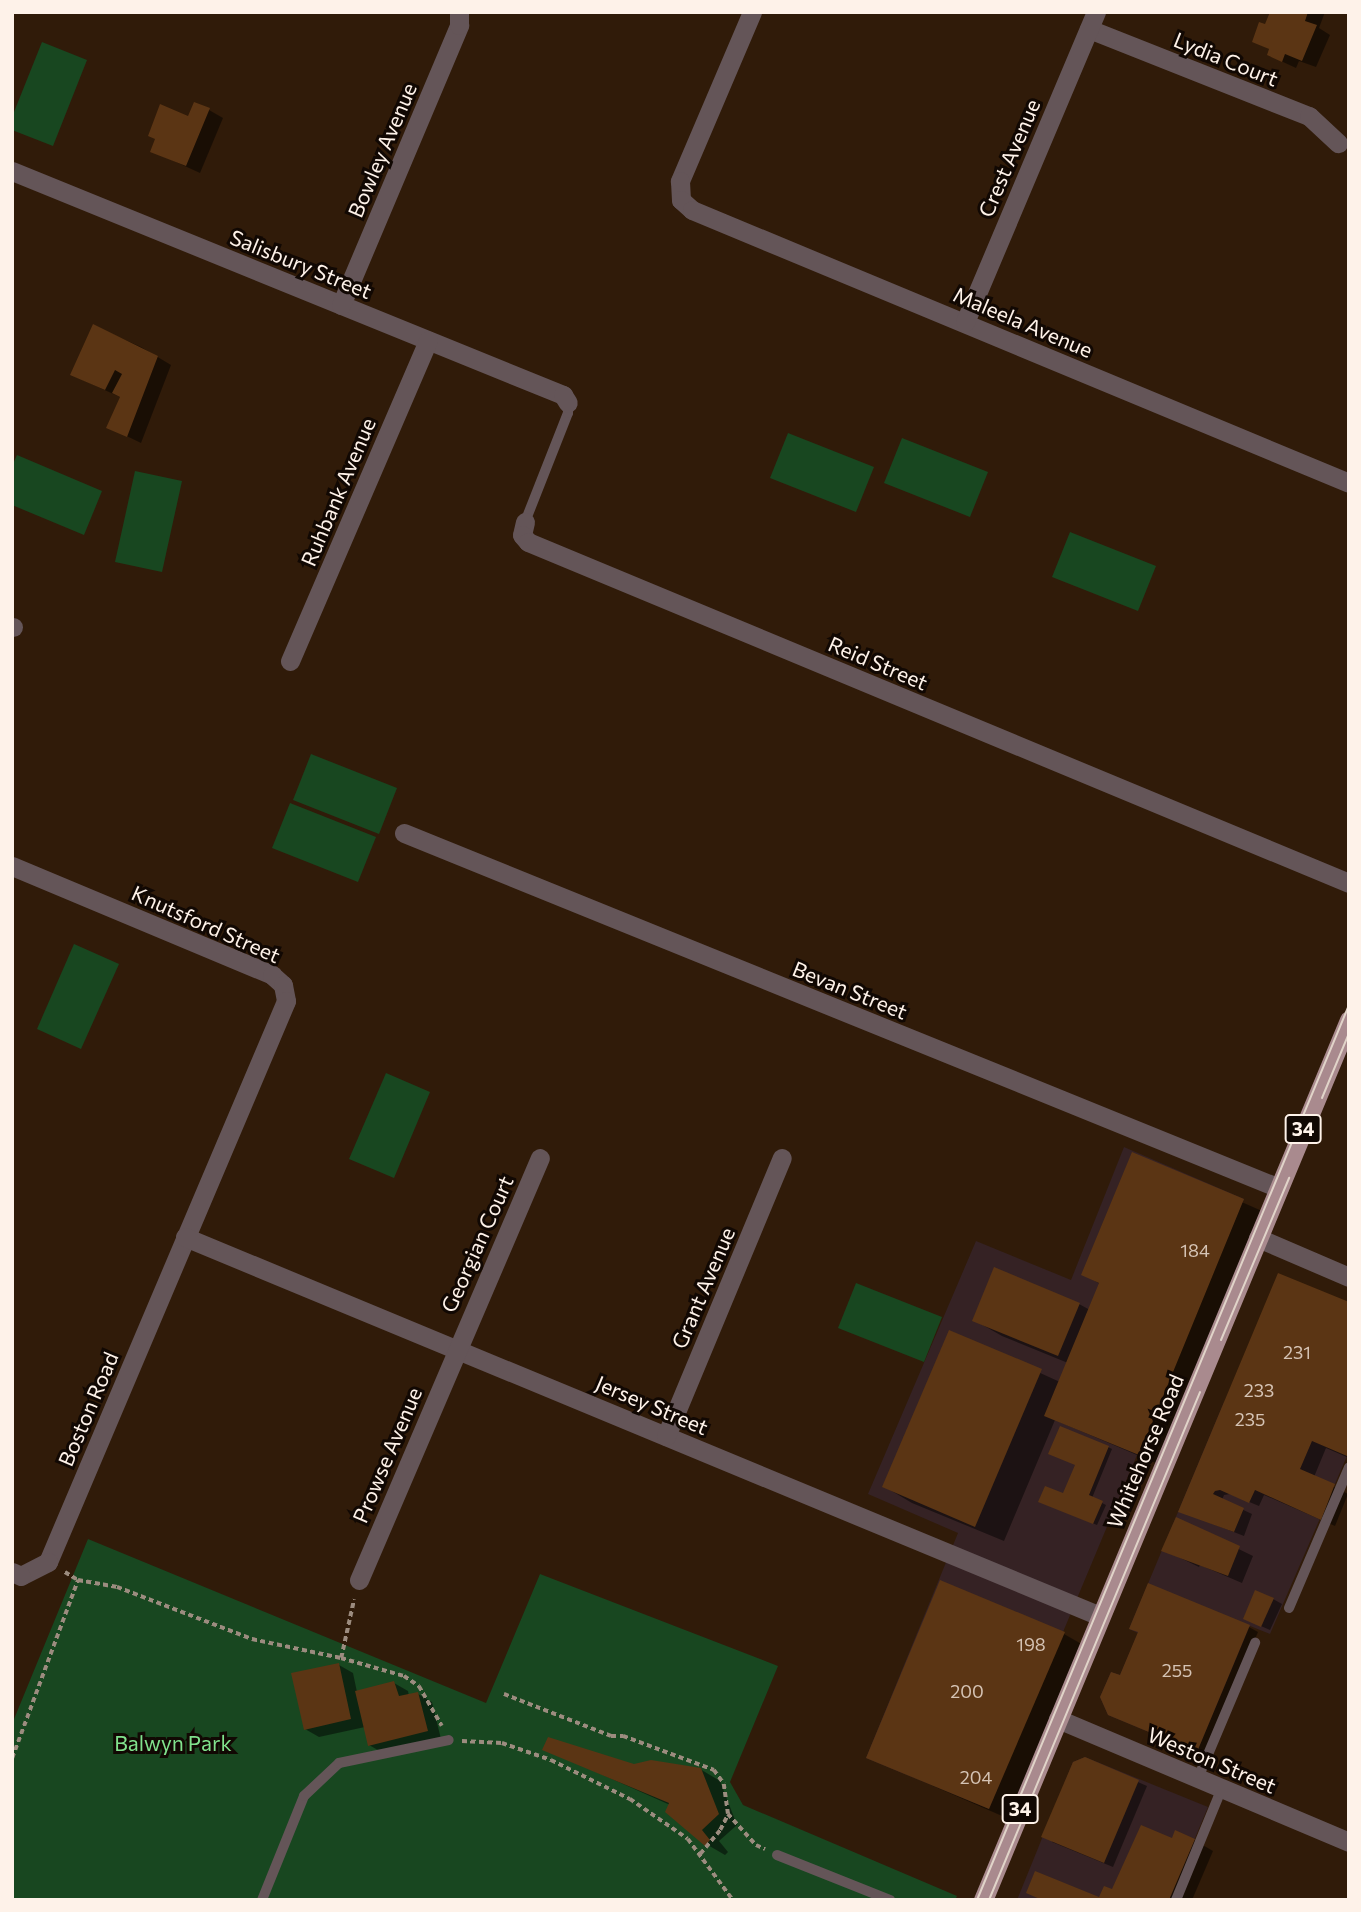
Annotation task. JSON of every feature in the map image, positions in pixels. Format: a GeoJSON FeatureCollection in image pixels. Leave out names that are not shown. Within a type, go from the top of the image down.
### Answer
{"type":"FeatureCollection","features":[{"type":"Feature","properties":{"kind":"main road","name":"Whitehorse Road"},"geometry":{"type":"LineString","coordinates":[[983,1900],[1349,1020]]}},
{"type":"Feature","properties":{"kind":"street","name":"Bowley Avenue"},"geometry":{"type":"LineString","coordinates":[[341,305],[459,25],[460,12]]}},
{"type":"Feature","properties":{"kind":"street","name":"Maleela Avenue"},"geometry":{"type":"LineString","coordinates":[[752,12],[680,181],[681,201],[692,210],[1349,483]]}},
{"type":"Feature","properties":{"kind":"street","name":"Lydia Court"},"geometry":{"type":"LineString","coordinates":[[1092,21],[1309,116],[1338,143]]}},
{"type":"Feature","properties":{"kind":"street","name":"Crest Avenue"},"geometry":{"type":"LineString","coordinates":[[965,322],[1092,21]]}},
{"type":"Feature","properties":{"kind":"street","name":"Salisbury Street"},"geometry":{"type":"LineString","coordinates":[[12,171],[563,395],[568,403]]}},
{"type":"Feature","properties":{"kind":"street","name":"Ruhbank Avenue"},"geometry":{"type":"LineString","coordinates":[[290,661],[428,340]]}},
{"type":"Feature","properties":{"kind":"street","name":"Reid Street"},"geometry":{"type":"LineString","coordinates":[[525,522],[522,535],[528,542],[1349,883]]}},
{"type":"Feature","properties":{"kind":"street","name":"Bevan Street"},"geometry":{"type":"LineString","coordinates":[[404,833],[1279,1188]]}},
{"type":"Feature","properties":{"kind":"street","name":"Knutsford Street"},"geometry":{"type":"LineString","coordinates":[[12,866],[272,975],[283,985],[286,1000],[185,1237]]}},
{"type":"Feature","properties":{"kind":"street","name":"Georgian Court"},"geometry":{"type":"LineString","coordinates":[[457,1349],[540,1158]]}},
{"type":"Feature","properties":{"kind":"street","name":"Grant Avenue"},"geometry":{"type":"LineString","coordinates":[[666,1436],[782,1158]]}},
{"type":"Feature","properties":{"kind":"street","name":"Jersey Street"},"geometry":{"type":"LineString","coordinates":[[185,1237],[1100,1616]]}},
{"type":"Feature","properties":{"kind":"street","name":"Boston Road"},"geometry":{"type":"LineString","coordinates":[[12,1572],[21,1576],[48,1562],[185,1237]]}},
{"type":"Feature","properties":{"kind":"street"},"geometry":{"type":"LineString","coordinates":[[1258,1238],[1349,1276]]}},
{"type":"Feature","properties":{"kind":"street","name":"Prowse Avenue"},"geometry":{"type":"LineString","coordinates":[[359,1580],[457,1349]]}},
{"type":"Feature","properties":{"kind":"street","name":"Weston Street"},"geometry":{"type":"LineString","coordinates":[[1058,1719],[1349,1842]]}},
{"type":"Feature","properties":{"kind":"lane","name":"Reid Street"},"geometry":{"type":"LineString","coordinates":[[525,522],[568,413],[568,403]]}},
{"type":"Feature","properties":{"kind":"lane"},"geometry":{"type":"LineString","coordinates":[[1289,1608],[1349,1467]]}},
{"type":"Feature","properties":{"kind":"lane"},"geometry":{"type":"LineString","coordinates":[[1198,1778],[1255,1643]]}},
{"type":"Feature","properties":{"kind":"lane"},"geometry":{"type":"LineString","coordinates":[[262,1900],[304,1796],[339,1763],[449,1740]]}},
{"type":"Feature","properties":{"kind":"lane"},"geometry":{"type":"LineString","coordinates":[[1176,1900],[1222,1788]]}},
{"type":"Feature","properties":{"kind":"lane"},"geometry":{"type":"LineString","coordinates":[[777,1854],[890,1900]]}},
{"type":"Feature","properties":{"kind":"path"},"geometry":{"type":"LineString","coordinates":[[12,1758],[78,1580],[117,1587],[252,1639],[341,1658],[404,1676],[419,1686],[449,1740],[502,1743],[551,1760],[629,1799],[688,1839],[733,1900]]}},
{"type":"Feature","properties":{"kind":"path"},"geometry":{"type":"LineString","coordinates":[[341,1658],[359,1580]]}},
{"type":"Feature","properties":{"kind":"path"},"geometry":{"type":"LineString","coordinates":[[505,1694],[611,1736],[623,1736],[715,1770],[724,1784],[728,1814],[720,1830],[701,1854]]}},
{"type":"Feature","properties":{"kind":"path"},"geometry":{"type":"LineString","coordinates":[[728,1814],[756,1845],[777,1854]]}},
{"type":"Feature","properties":{"kind":"shaded area"},"geometry":{"type":"Polygon","coordinates":[[[1124,1147],[1244,1199],[989,1809],[866,1758],[958,1533],[868,1494],[976,1241],[1071,1280],[1124,1147]]]}},
{"type":"Feature","properties":{"kind":"shaded area"},"geometry":{"type":"Polygon","coordinates":[[[1224,1402],[1347,1456],[1270,1634],[1250,1626],[1197,1752],[1108,1715],[1100,1697],[1111,1672],[1120,1675],[1138,1633],[1129,1629],[1224,1402]]]}},
{"type":"Feature","properties":{"kind":"shaded area"},"geometry":{"type":"Polygon","coordinates":[[[1085,1757],[1208,1807],[1169,1900],[1017,1900],[1073,1762],[1085,1757]]]}},
{"type":"Feature","properties":{"kind":"green space"},"geometry":{"type":"Polygon","coordinates":[[[42,42],[87,60],[53,146],[12,130],[12,117],[42,42]]]}},
{"type":"Feature","properties":{"kind":"green space"},"geometry":{"type":"Polygon","coordinates":[[[788,433],[874,467],[856,512],[770,478],[788,433]]]}},
{"type":"Feature","properties":{"kind":"green space"},"geometry":{"type":"Polygon","coordinates":[[[902,438],[988,472],[970,517],[884,483],[902,438]]]}},
{"type":"Feature","properties":{"kind":"green space"},"geometry":{"type":"Polygon","coordinates":[[[17,455],[102,491],[84,535],[12,505],[12,466],[17,455]]]}},
{"type":"Feature","properties":{"kind":"green space"},"geometry":{"type":"Polygon","coordinates":[[[135,471],[182,481],[162,572],[115,562],[135,471]]]}},
{"type":"Feature","properties":{"kind":"green space"},"geometry":{"type":"Polygon","coordinates":[[[1070,532],[1156,566],[1138,611],[1052,577],[1070,532]]]}},
{"type":"Feature","properties":{"kind":"green space"},"geometry":{"type":"Polygon","coordinates":[[[311,754],[397,788],[379,834],[293,800],[311,754]]]}},
{"type":"Feature","properties":{"kind":"green space"},"geometry":{"type":"Polygon","coordinates":[[[290,803],[376,837],[358,882],[272,848],[290,803]]]}},
{"type":"Feature","properties":{"kind":"green space"},"geometry":{"type":"Polygon","coordinates":[[[74,944],[119,964],[81,1049],[37,1029],[74,944]]]}},
{"type":"Feature","properties":{"kind":"green space"},"geometry":{"type":"Polygon","coordinates":[[[386,1073],[430,1092],[394,1178],[349,1159],[386,1073]]]}},
{"type":"Feature","properties":{"kind":"green space"},"geometry":{"type":"Polygon","coordinates":[[[856,1283],[942,1317],[924,1362],[838,1328],[856,1283]]]}},
{"type":"Feature","properties":{"kind":"green space","name":"Balwyn Park"},"geometry":{"type":"Polygon","coordinates":[[[88,1539],[486,1703],[540,1574],[778,1666],[730,1782],[743,1805],[957,1896],[955,1900],[12,1900],[12,1724],[88,1539]]]}},
{"type":"Feature","properties":{"kind":"building"},"geometry":{"type":"Polygon","coordinates":[[[1270,12],[1308,12],[1305,21],[1317,25],[1302,61],[1285,54],[1282,62],[1267,55],[1269,49],[1252,42],[1259,22],[1265,24],[1270,12]]]}},
{"type":"Feature","properties":{"kind":"building"},"geometry":{"type":"Polygon","coordinates":[[[194,102],[210,108],[186,166],[150,152],[155,139],[148,136],[160,104],[188,116],[194,102]]]}},
{"type":"Feature","properties":{"kind":"building"},"geometry":{"type":"Polygon","coordinates":[[[93,324],[158,356],[127,437],[106,428],[120,397],[112,393],[122,374],[115,370],[105,390],[70,375],[93,324]]]}},
{"type":"Feature","properties":{"kind":"building"},"geometry":{"type":"Polygon","coordinates":[[[1132,1152],[1244,1199],[1139,1455],[1044,1416],[1099,1283],[1081,1275],[1132,1152]]]}},
{"type":"Feature","properties":{"kind":"building"},"geometry":{"type":"Polygon","coordinates":[[[994,1267],[1080,1303],[1058,1356],[972,1321],[994,1267]]]}},
{"type":"Feature","properties":{"kind":"building"},"geometry":{"type":"Polygon","coordinates":[[[1278,1273],[1349,1302],[1349,1453],[1347,1456],[1312,1441],[1300,1469],[1335,1484],[1321,1520],[1255,1490],[1249,1503],[1220,1490],[1215,1491],[1213,1494],[1244,1508],[1234,1532],[1178,1512],[1278,1273]]]}},
{"type":"Feature","properties":{"kind":"building"},"geometry":{"type":"Polygon","coordinates":[[[949,1330],[1042,1369],[975,1527],[882,1487],[949,1330]]]}},
{"type":"Feature","properties":{"kind":"building"},"geometry":{"type":"Polygon","coordinates":[[[1060,1426],[1109,1446],[1089,1495],[1103,1501],[1093,1524],[1038,1502],[1045,1486],[1063,1493],[1075,1465],[1048,1454],[1060,1426]]]}},
{"type":"Feature","properties":{"kind":"building"},"geometry":{"type":"Polygon","coordinates":[[[1176,1517],[1240,1546],[1228,1576],[1161,1551],[1176,1517]]]}},
{"type":"Feature","properties":{"kind":"building"},"geometry":{"type":"Polygon","coordinates":[[[940,1580],[1065,1632],[989,1809],[866,1758],[940,1580]]]}},
{"type":"Feature","properties":{"kind":"building"},"geometry":{"type":"Polygon","coordinates":[[[1148,1583],[1250,1625],[1197,1752],[1108,1715],[1100,1697],[1111,1672],[1120,1675],[1138,1632],[1129,1629],[1148,1583]]]}},
{"type":"Feature","properties":{"kind":"building"},"geometry":{"type":"Polygon","coordinates":[[[1255,1590],[1274,1598],[1261,1627],[1243,1619],[1255,1590]]]}},
{"type":"Feature","properties":{"kind":"building"},"geometry":{"type":"Polygon","coordinates":[[[339,1663],[351,1719],[304,1730],[291,1673],[339,1663]]]}},
{"type":"Feature","properties":{"kind":"building"},"geometry":{"type":"Polygon","coordinates":[[[394,1681],[399,1696],[418,1692],[428,1731],[368,1746],[355,1691],[394,1681]]]}},
{"type":"Feature","properties":{"kind":"building"},"geometry":{"type":"Polygon","coordinates":[[[548,1737],[634,1764],[651,1760],[701,1768],[719,1814],[702,1830],[710,1840],[705,1846],[665,1812],[669,1803],[542,1750],[548,1737]]]}},
{"type":"Feature","properties":{"kind":"building"},"geometry":{"type":"Polygon","coordinates":[[[1085,1757],[1139,1780],[1104,1863],[1041,1837],[1073,1762],[1085,1757]]]}},
{"type":"Feature","properties":{"kind":"building"},"geometry":{"type":"Polygon","coordinates":[[[1141,1825],[1172,1838],[1175,1830],[1195,1839],[1169,1900],[1042,1900],[1026,1893],[1035,1871],[1099,1897],[1104,1886],[1112,1889],[1141,1825]]]}},
{"type":"Feature","properties":{"kind":"tram line"},"geometry":{"type":"LineString","coordinates":[[977,1900],[1349,1005]]}},
{"type":"Feature","properties":{"kind":"tram line"},"geometry":{"type":"LineString","coordinates":[[1322,1098],[1349,1033]]}},
{"type":"Feature","properties":{"kind":"tram line"},"geometry":{"type":"LineString","coordinates":[[1221,1340],[1289,1178]]}},
{"type":"Feature","properties":{"kind":"tram line"},"geometry":{"type":"LineString","coordinates":[[989,1900],[1200,1392]]}}]}
